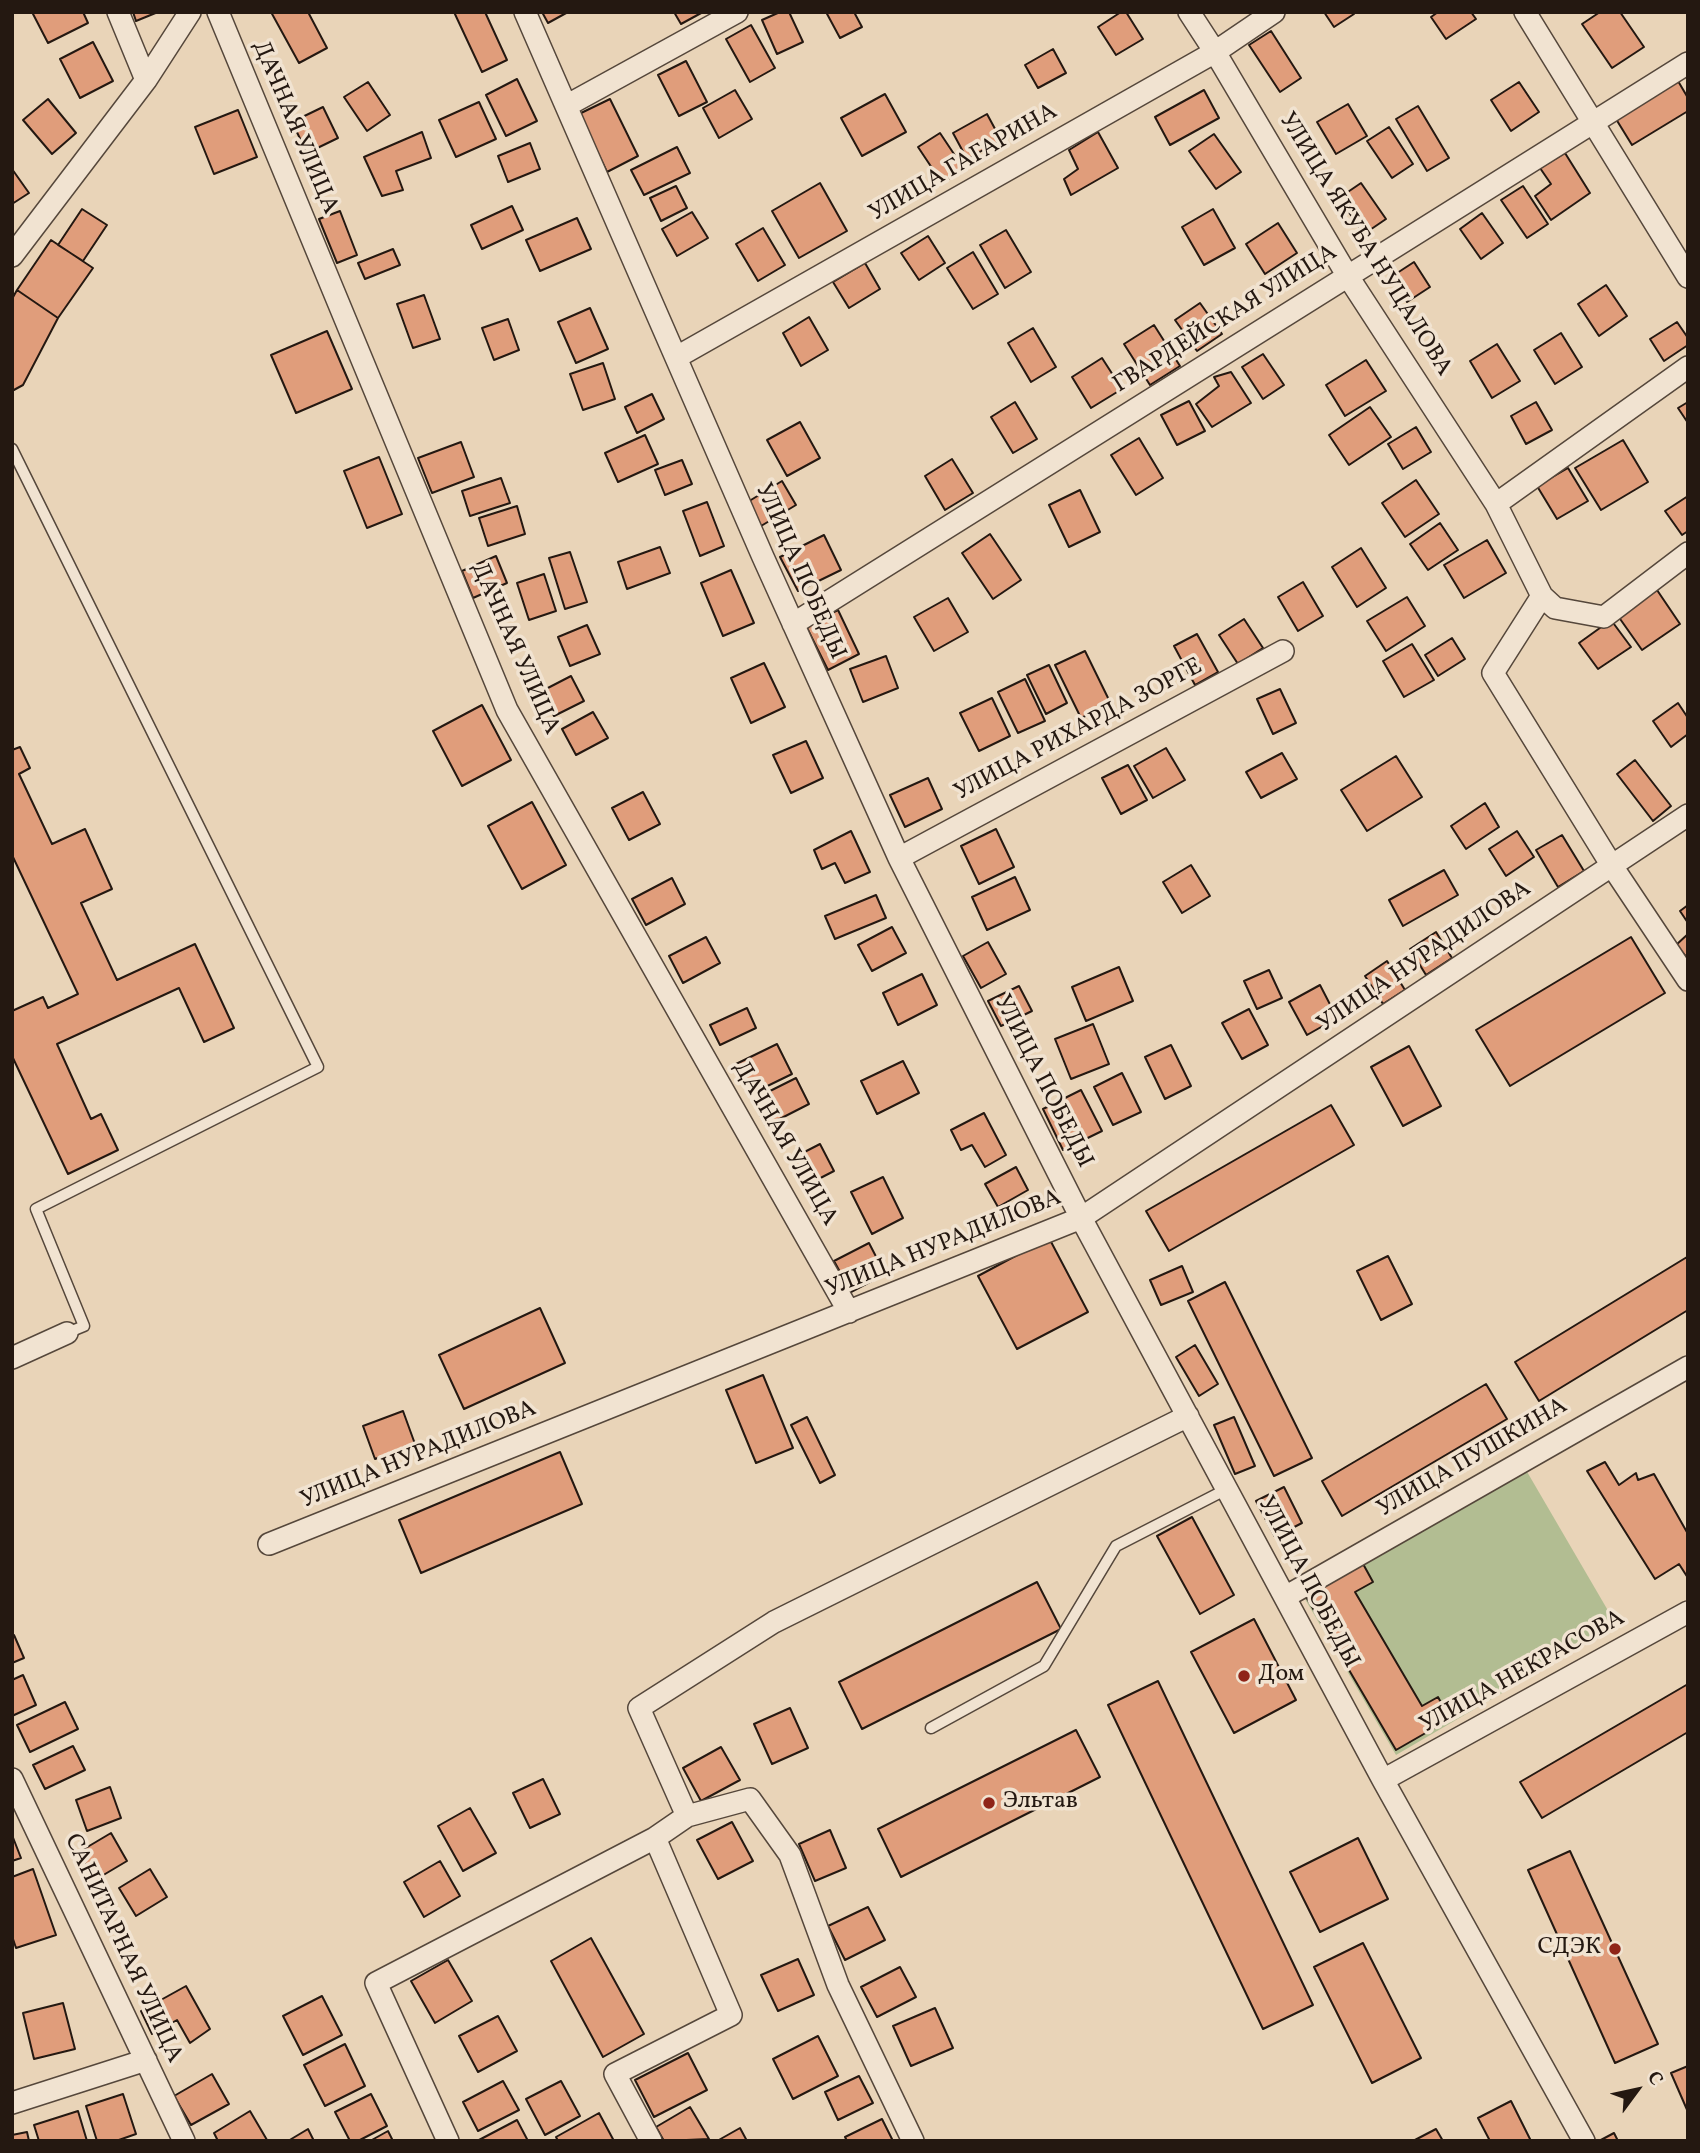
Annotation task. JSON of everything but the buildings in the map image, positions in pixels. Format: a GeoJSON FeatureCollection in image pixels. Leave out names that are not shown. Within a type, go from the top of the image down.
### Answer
{"type":"FeatureCollection","features":[{"type":"Feature","properties":{"kind":"street"},"geometry":{"type":"LineString","coordinates":[[118,12],[146,80]]}},
{"type":"Feature","properties":{"kind":"street"},"geometry":{"type":"LineString","coordinates":[[12,256],[146,80],[190,12]]}},
{"type":"Feature","properties":{"kind":"street","name":"ДАЧНАЯ УЛИЦА"},"geometry":{"type":"LineString","coordinates":[[218,12],[508,710],[849,1312]]}},
{"type":"Feature","properties":{"kind":"street","name":"УЛИЦА ПОБЕДЫ"},"geometry":{"type":"LineString","coordinates":[[525,12],[793,624],[899,858],[1081,1218],[1383,1780],[1584,2141]]}},
{"type":"Feature","properties":{"kind":"street"},"geometry":{"type":"LineString","coordinates":[[566,106],[737,12]]}},
{"type":"Feature","properties":{"kind":"street","name":"УЛИЦА ЯКУБА НУЦАЛОВА"},"geometry":{"type":"LineString","coordinates":[[1189,12],[1347,275],[1496,504],[1542,596]]}},
{"type":"Feature","properties":{"kind":"street","name":"УЛИЦА ГАГАРИНА"},"geometry":{"type":"LineString","coordinates":[[677,357],[1215,52],[1274,12]]}},
{"type":"Feature","properties":{"kind":"street"},"geometry":{"type":"LineString","coordinates":[[1525,12],[1688,277]]}},
{"type":"Feature","properties":{"kind":"street","name":"ГВАРДЕЙСКАЯ УЛИЦА"},"geometry":{"type":"LineString","coordinates":[[793,624],[1688,63]]}},
{"type":"Feature","properties":{"kind":"street"},"geometry":{"type":"LineString","coordinates":[[1496,504],[1688,367]]}},
{"type":"Feature","properties":{"kind":"street"},"geometry":{"type":"LineString","coordinates":[[1688,552],[1604,617],[1555,608],[1542,596],[1493,673],[1612,866],[1688,980]]}},
{"type":"Feature","properties":{"kind":"street","name":"УЛИЦА РИХАРДА ЗОРГЕ"},"geometry":{"type":"LineString","coordinates":[[899,858],[1283,651]]}},
{"type":"Feature","properties":{"kind":"street","name":"УЛИЦА НУРАДИЛОВА"},"geometry":{"type":"LineString","coordinates":[[269,1544],[1081,1218],[1688,815]]}},
{"type":"Feature","properties":{"kind":"street"},"geometry":{"type":"LineString","coordinates":[[12,1358],[67,1334]]}},
{"type":"Feature","properties":{"kind":"street","name":"УЛИЦА ПУШКИНА"},"geometry":{"type":"LineString","coordinates":[[1285,1597],[1688,1367]]}},
{"type":"Feature","properties":{"kind":"street"},"geometry":{"type":"LineString","coordinates":[[687,1816],[639,1708],[775,1622],[1188,1416]]}},
{"type":"Feature","properties":{"kind":"street","name":"УЛИЦА НЕКРАСОВА"},"geometry":{"type":"LineString","coordinates":[[1383,1780],[1688,1612]]}},
{"type":"Feature","properties":{"kind":"street","name":"САНИТАРНАЯ УЛИЦА"},"geometry":{"type":"LineString","coordinates":[[12,1779],[184,2141]]}},
{"type":"Feature","properties":{"kind":"street"},"geometry":{"type":"LineString","coordinates":[[448,2141],[376,1983],[655,1838],[687,1816],[750,1799],[790,1855],[838,1985],[913,2141]]}},
{"type":"Feature","properties":{"kind":"street"},"geometry":{"type":"LineString","coordinates":[[651,2141],[615,2074],[732,2015],[655,1838]]}},
{"type":"Feature","properties":{"kind":"street"},"geometry":{"type":"LineString","coordinates":[[12,2103],[146,2060]]}},
{"type":"Feature","properties":{"kind":"lane"},"geometry":{"type":"LineString","coordinates":[[12,449],[318,1067],[36,1209],[84,1326],[67,1334]]}},
{"type":"Feature","properties":{"kind":"lane"},"geometry":{"type":"LineString","coordinates":[[930,1728],[1044,1666],[1116,1546],[1227,1489]]}},
{"type":"Feature","properties":{"kind":"green space"},"geometry":{"type":"Polygon","coordinates":[[[1526,1470],[1617,1626],[1396,1755],[1305,1599],[1526,1470]]]}},
{"type":"Feature","properties":{"kind":"place","name":"Дом"},"geometry":{"type":"Point","coordinates":[1244,1676]}},
{"type":"Feature","properties":{"kind":"place","name":"Эльтав"},"geometry":{"type":"Point","coordinates":[989,1803]}},
{"type":"Feature","properties":{"kind":"place","name":"СДЭК"},"geometry":{"type":"Point","coordinates":[1615,1949]}}]}
